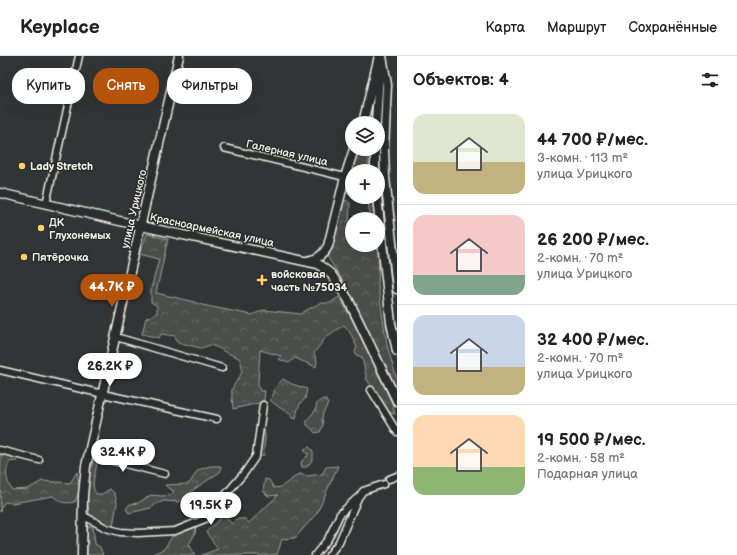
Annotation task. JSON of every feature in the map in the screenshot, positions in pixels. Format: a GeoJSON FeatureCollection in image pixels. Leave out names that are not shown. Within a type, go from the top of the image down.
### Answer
{"type":"FeatureCollection","features":[{"type":"Feature","properties":{"kind":"main road","name":"улица Урицкого"},"geometry":{"type":"LineString","coordinates":[[82,555],[84,480],[89,452],[179,56]]}},
{"type":"Feature","properties":{"kind":"main road"},"geometry":{"type":"LineString","coordinates":[[365,116],[380,56]]}},
{"type":"Feature","properties":{"kind":"main road"},"geometry":{"type":"LineString","coordinates":[[376,116],[380,56]]}},
{"type":"Feature","properties":{"kind":"main road"},"geometry":{"type":"LineString","coordinates":[[380,56],[387,81],[384,150],[385,177],[397,289]]}},
{"type":"Feature","properties":{"kind":"main road"},"geometry":{"type":"LineString","coordinates":[[303,261],[315,259],[322,255],[325,251],[330,240],[345,177]]}},
{"type":"Feature","properties":{"kind":"main road","name":"Красноармейская улица"},"geometry":{"type":"LineString","coordinates":[[0,193],[141,226],[313,262],[322,266],[331,274],[341,288],[397,401]]}},
{"type":"Feature","properties":{"kind":"main road"},"geometry":{"type":"LineString","coordinates":[[378,204],[391,323],[397,351]]}},
{"type":"Feature","properties":{"kind":"street"},"geometry":{"type":"LineString","coordinates":[[46,204],[79,56]]}},
{"type":"Feature","properties":{"kind":"street","name":"Галерная улица"},"geometry":{"type":"LineString","coordinates":[[224,148],[345,177]]}},
{"type":"Feature","properties":{"kind":"street"},"geometry":{"type":"LineString","coordinates":[[116,337],[222,368]]}},
{"type":"Feature","properties":{"kind":"street"},"geometry":{"type":"LineString","coordinates":[[0,370],[217,418]]}},
{"type":"Feature","properties":{"kind":"street"},"geometry":{"type":"LineString","coordinates":[[371,390],[397,432]]}},
{"type":"Feature","properties":{"kind":"street"},"geometry":{"type":"LineString","coordinates":[[82,515],[106,528],[120,532],[138,533],[175,531],[205,519],[245,472],[256,456],[263,404]]}},
{"type":"Feature","properties":{"kind":"street"},"geometry":{"type":"LineString","coordinates":[[0,450],[39,460]]}},
{"type":"Feature","properties":{"kind":"street"},"geometry":{"type":"LineString","coordinates":[[89,452],[105,459],[165,474]]}},
{"type":"Feature","properties":{"kind":"street"},"geometry":{"type":"LineString","coordinates":[[389,479],[397,476]]}},
{"type":"Feature","properties":{"kind":"street"},"geometry":{"type":"LineString","coordinates":[[315,555],[328,539],[340,514],[364,491],[384,484]]}},
{"type":"Feature","properties":{"kind":"street"},"geometry":{"type":"LineString","coordinates":[[329,555],[339,542],[358,498]]}},
{"type":"Feature","properties":{"kind":"green space"},"geometry":{"type":"Polygon","coordinates":[[[356,156],[368,156],[368,164],[353,164],[356,156]]]}},
{"type":"Feature","properties":{"kind":"green space"},"geometry":{"type":"Polygon","coordinates":[[[345,201],[345,204],[350,204],[350,212],[345,212],[345,252],[379,252],[378,286],[387,345],[397,380],[397,392],[349,291],[327,256],[332,245],[342,203],[345,201]]]}},
{"type":"Feature","properties":{"kind":"green space"},"geometry":{"type":"Polygon","coordinates":[[[368,204],[373,204],[374,212],[370,212],[368,204]]]}},
{"type":"Feature","properties":{"kind":"green space"},"geometry":{"type":"Polygon","coordinates":[[[147,234],[168,239],[156,293],[202,305],[252,315],[264,310],[301,314],[319,303],[330,303],[339,297],[355,324],[392,403],[395,414],[387,412],[367,380],[362,357],[356,355],[355,351],[357,348],[355,341],[344,325],[326,337],[314,353],[317,361],[316,367],[295,358],[289,363],[278,359],[281,356],[260,350],[258,383],[260,391],[265,391],[264,400],[259,403],[233,409],[232,390],[242,372],[239,358],[210,345],[201,348],[177,342],[175,336],[161,334],[159,338],[142,334],[146,318],[157,313],[157,306],[151,302],[151,289],[159,259],[139,254],[147,234]]]}},
{"type":"Feature","properties":{"kind":"green space"},"geometry":{"type":"Polygon","coordinates":[[[283,379],[307,389],[305,399],[300,404],[296,419],[292,418],[290,413],[280,408],[270,400],[274,393],[274,389],[283,379]]]}},
{"type":"Feature","properties":{"kind":"green space"},"geometry":{"type":"Polygon","coordinates":[[[325,399],[328,404],[323,413],[323,425],[320,432],[315,433],[307,425],[307,420],[315,411],[317,403],[325,399]]]}},
{"type":"Feature","properties":{"kind":"green space"},"geometry":{"type":"Polygon","coordinates":[[[264,430],[264,455],[258,458],[262,431],[264,430]]]}},
{"type":"Feature","properties":{"kind":"green space"},"geometry":{"type":"Polygon","coordinates":[[[309,447],[313,451],[313,459],[307,467],[302,467],[301,462],[309,454],[306,453],[304,449],[309,447]]]}},
{"type":"Feature","properties":{"kind":"green space"},"geometry":{"type":"Polygon","coordinates":[[[94,449],[97,454],[97,465],[93,483],[96,494],[102,494],[110,489],[115,494],[117,503],[113,526],[109,527],[90,516],[88,510],[87,495],[90,470],[95,458],[93,451],[94,449]]]}},
{"type":"Feature","properties":{"kind":"green space"},"geometry":{"type":"Polygon","coordinates":[[[1,455],[18,457],[17,461],[9,462],[7,469],[7,480],[12,490],[28,489],[42,481],[70,483],[77,472],[80,489],[75,502],[63,502],[53,496],[13,503],[5,502],[1,507],[0,512],[1,455]]]}},
{"type":"Feature","properties":{"kind":"green space"},"geometry":{"type":"Polygon","coordinates":[[[210,466],[221,466],[220,472],[178,502],[164,501],[151,508],[129,513],[126,509],[130,504],[138,503],[151,495],[171,495],[174,491],[165,485],[189,484],[198,470],[210,466]]]}},
{"type":"Feature","properties":{"kind":"green space"},"geometry":{"type":"Polygon","coordinates":[[[338,466],[317,513],[295,538],[282,539],[277,555],[202,555],[218,549],[206,532],[224,515],[232,524],[236,519],[245,519],[249,523],[278,495],[268,496],[263,491],[265,479],[269,480],[274,488],[281,487],[299,474],[308,476],[322,474],[326,467],[338,466]]]}},
{"type":"Feature","properties":{"kind":"green space"},"geometry":{"type":"Polygon","coordinates":[[[87,526],[93,527],[95,544],[100,547],[103,555],[87,555],[87,526]]]}},
{"type":"Feature","properties":{"kind":"green space"},"geometry":{"type":"Polygon","coordinates":[[[196,527],[195,534],[189,544],[195,555],[150,555],[164,549],[173,535],[183,530],[196,527]]]}},
{"type":"Feature","properties":{"kind":"place","name":"Lady Stretch"},"geometry":{"type":"Point","coordinates":[22,166]}},
{"type":"Feature","properties":{"kind":"place","name":"ДК Глухонемых"},"geometry":{"type":"Point","coordinates":[41,228]}},
{"type":"Feature","properties":{"kind":"place","name":"Пятёрочка"},"geometry":{"type":"Point","coordinates":[24,257]}},
{"type":"Feature","properties":{"kind":"place","name":"войсковая часть №75034"},"geometry":{"type":"Point","coordinates":[262,280]}}]}
